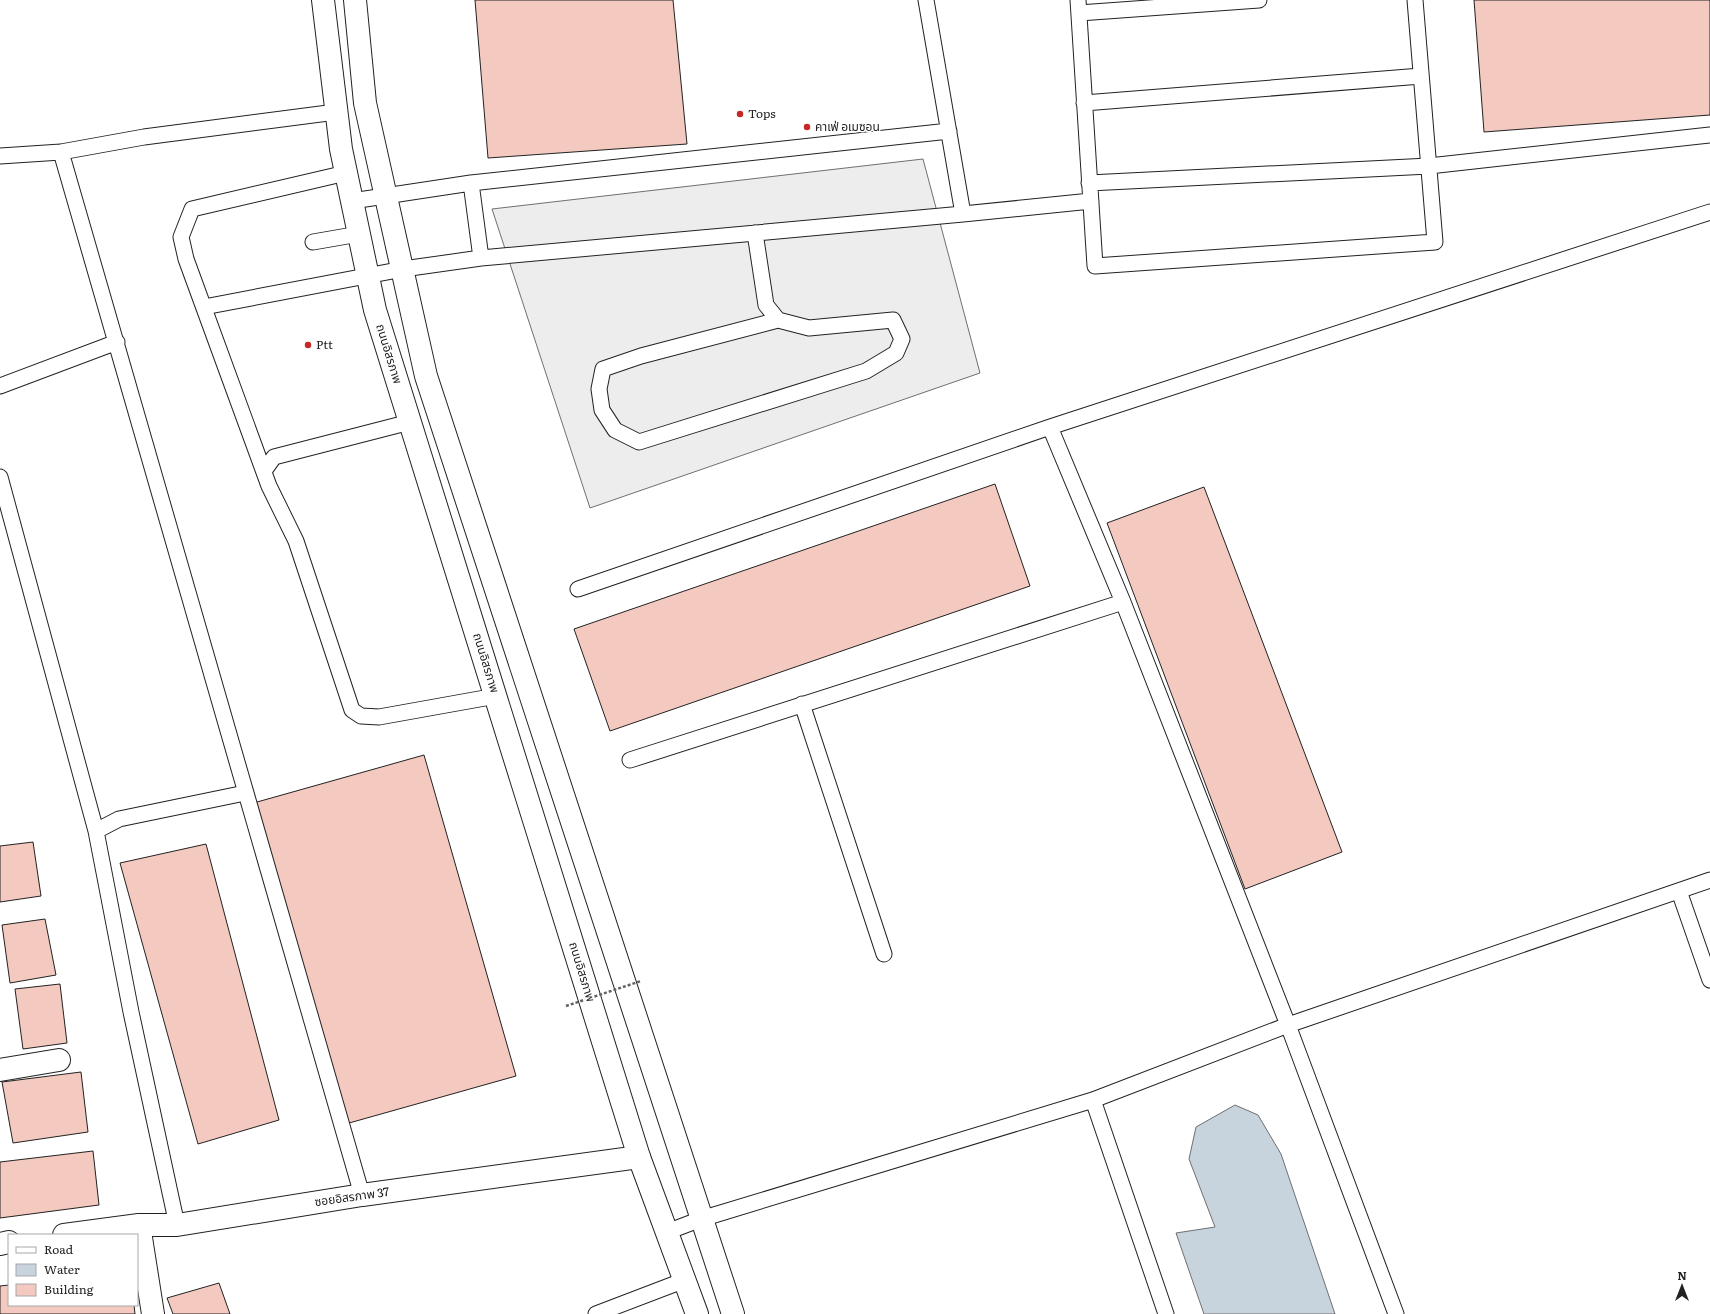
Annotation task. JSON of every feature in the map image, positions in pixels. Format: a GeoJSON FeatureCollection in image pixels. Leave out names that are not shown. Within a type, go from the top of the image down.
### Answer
{"type":"FeatureCollection","features":[{"type":"Feature","properties":{"kind":"main road","name":"ถนนอิสรภาพ"},"geometry":{"type":"LineString","coordinates":[[323,0],[341,149],[375,310],[640,1157],[697,1314]]}},
{"type":"Feature","properties":{"kind":"main road"},"geometry":{"type":"LineString","coordinates":[[355,0],[365,103],[426,376],[733,1314]]}},
{"type":"Feature","properties":{"kind":"main road"},"geometry":{"type":"LineString","coordinates":[[0,1070],[58,1060]]}},
{"type":"Feature","properties":{"kind":"main road","name":"ซอยอิสรภาพ 37"},"geometry":{"type":"LineString","coordinates":[[72,1234],[139,1225],[177,1225],[362,1196],[640,1157]]}},
{"type":"Feature","properties":{"kind":"main road"},"geometry":{"type":"LineString","coordinates":[[139,1225],[153,1314]]}},
{"type":"Feature","properties":{"kind":"lane"},"geometry":{"type":"LineString","coordinates":[[926,0],[963,214]]}},
{"type":"Feature","properties":{"kind":"lane"},"geometry":{"type":"LineString","coordinates":[[1259,0],[1079,6],[1095,266],[1435,242],[1415,0]]}},
{"type":"Feature","properties":{"kind":"lane"},"geometry":{"type":"LineString","coordinates":[[1084,103],[1421,76]]}},
{"type":"Feature","properties":{"kind":"lane"},"geometry":{"type":"LineString","coordinates":[[0,156],[61,152],[144,137],[336,112]]}},
{"type":"Feature","properties":{"kind":"lane"},"geometry":{"type":"LineString","coordinates":[[352,201],[386,194],[471,183],[949,130]]}},
{"type":"Feature","properties":{"kind":"lane"},"geometry":{"type":"LineString","coordinates":[[1090,183],[1429,166],[1710,135]]}},
{"type":"Feature","properties":{"kind":"lane"},"geometry":{"type":"LineString","coordinates":[[61,152],[117,342],[244,793],[362,1196]]}},
{"type":"Feature","properties":{"kind":"lane"},"geometry":{"type":"LineString","coordinates":[[346,173],[192,209],[181,236],[186,259],[269,486],[296,541],[352,710],[361,716],[379,717],[496,696]]}},
{"type":"Feature","properties":{"kind":"lane"},"geometry":{"type":"LineString","coordinates":[[471,183],[481,258]]}},
{"type":"Feature","properties":{"kind":"lane"},"geometry":{"type":"LineString","coordinates":[[204,307],[368,275],[481,258],[1091,201]]}},
{"type":"Feature","properties":{"kind":"lane"},"geometry":{"type":"LineString","coordinates":[[578,589],[1050,427],[1710,212]]}},
{"type":"Feature","properties":{"kind":"lane"},"geometry":{"type":"LineString","coordinates":[[755,232],[766,306],[778,320],[809,328],[893,320],[902,338],[896,353],[866,371],[639,442],[615,430],[602,410],[599,389],[603,369],[641,356],[778,320]]}},
{"type":"Feature","properties":{"kind":"lane"},"geometry":{"type":"LineString","coordinates":[[313,242],[359,234]]}},
{"type":"Feature","properties":{"kind":"lane"},"geometry":{"type":"LineString","coordinates":[[0,386],[117,342]]}},
{"type":"Feature","properties":{"kind":"lane"},"geometry":{"type":"LineString","coordinates":[[264,471],[274,457],[410,422]]}},
{"type":"Feature","properties":{"kind":"lane"},"geometry":{"type":"LineString","coordinates":[[1050,427],[1124,602],[1288,1025],[1396,1314]]}},
{"type":"Feature","properties":{"kind":"lane"},"geometry":{"type":"LineString","coordinates":[[0,478],[96,831],[131,1012],[177,1225]]}},
{"type":"Feature","properties":{"kind":"lane"},"geometry":{"type":"LineString","coordinates":[[630,760],[1124,602]]}},
{"type":"Feature","properties":{"kind":"lane"},"geometry":{"type":"LineString","coordinates":[[802,704],[884,954]]}},
{"type":"Feature","properties":{"kind":"lane"},"geometry":{"type":"LineString","coordinates":[[96,831],[119,819],[244,793]]}},
{"type":"Feature","properties":{"kind":"lane"},"geometry":{"type":"LineString","coordinates":[[667,1232],[701,1219],[1093,1100],[1288,1025],[1710,880]]}},
{"type":"Feature","properties":{"kind":"lane"},"geometry":{"type":"LineString","coordinates":[[1679,891],[1710,980]]}},
{"type":"Feature","properties":{"kind":"lane"},"geometry":{"type":"LineString","coordinates":[[1093,1100],[1166,1314]]}},
{"type":"Feature","properties":{"kind":"lane"},"geometry":{"type":"LineString","coordinates":[[596,1314],[685,1280]]}},
{"type":"Feature","properties":{"kind":"path"},"geometry":{"type":"LineString","coordinates":[[566,1006],[641,981]]}},
{"type":"Feature","properties":{"kind":"shaded area"},"geometry":{"type":"Polygon","coordinates":[[[923,159],[980,373],[590,508],[492,209],[923,159]]]}},
{"type":"Feature","properties":{"kind":"water"},"geometry":{"type":"Polygon","coordinates":[[[1235,1105],[1258,1115],[1281,1154],[1335,1314],[1204,1314],[1176,1233],[1215,1227],[1189,1159],[1196,1127],[1235,1105]]]}},
{"type":"Feature","properties":{"kind":"building"},"geometry":{"type":"Polygon","coordinates":[[[475,0],[673,0],[687,144],[488,158],[475,0]]]}},
{"type":"Feature","properties":{"kind":"building"},"geometry":{"type":"Polygon","coordinates":[[[1474,0],[1710,0],[1710,115],[1484,132],[1474,0]]]}},
{"type":"Feature","properties":{"kind":"building"},"geometry":{"type":"Polygon","coordinates":[[[995,484],[1030,586],[610,731],[574,629],[995,484]]]}},
{"type":"Feature","properties":{"kind":"building"},"geometry":{"type":"Polygon","coordinates":[[[1204,487],[1342,852],[1245,889],[1107,523],[1204,487]]]}},
{"type":"Feature","properties":{"kind":"building"},"geometry":{"type":"Polygon","coordinates":[[[424,755],[516,1076],[342,1125],[250,804],[424,755]]]}},
{"type":"Feature","properties":{"kind":"building"},"geometry":{"type":"Polygon","coordinates":[[[33,842],[41,896],[0,902],[0,846],[33,842]]]}},
{"type":"Feature","properties":{"kind":"building"},"geometry":{"type":"Polygon","coordinates":[[[206,844],[279,1120],[198,1144],[120,863],[206,844]]]}},
{"type":"Feature","properties":{"kind":"building"},"geometry":{"type":"Polygon","coordinates":[[[45,919],[56,975],[10,983],[2,925],[45,919]]]}},
{"type":"Feature","properties":{"kind":"building"},"geometry":{"type":"Polygon","coordinates":[[[60,984],[67,1043],[23,1049],[15,989],[60,984]]]}},
{"type":"Feature","properties":{"kind":"building"},"geometry":{"type":"Polygon","coordinates":[[[81,1072],[88,1132],[13,1143],[2,1082],[81,1072]]]}},
{"type":"Feature","properties":{"kind":"building"},"geometry":{"type":"Polygon","coordinates":[[[93,1151],[99,1205],[0,1218],[0,1162],[93,1151]]]}},
{"type":"Feature","properties":{"kind":"building"},"geometry":{"type":"Polygon","coordinates":[[[219,1283],[230,1314],[173,1314],[167,1298],[219,1283]]]}},
{"type":"Feature","properties":{"kind":"building"},"geometry":{"type":"Polygon","coordinates":[[[8,1285],[8,1306],[134,1306],[135,1314],[0,1314],[0,1286],[8,1285]]]}},
{"type":"Feature","properties":{"kind":"place","name":"Tops"},"geometry":{"type":"Point","coordinates":[740,114]}},
{"type":"Feature","properties":{"kind":"place","name":"คาเฟ่ อเมซอน"},"geometry":{"type":"Point","coordinates":[807,127]}},
{"type":"Feature","properties":{"kind":"place","name":"Ptt"},"geometry":{"type":"Point","coordinates":[308,345]}}]}
